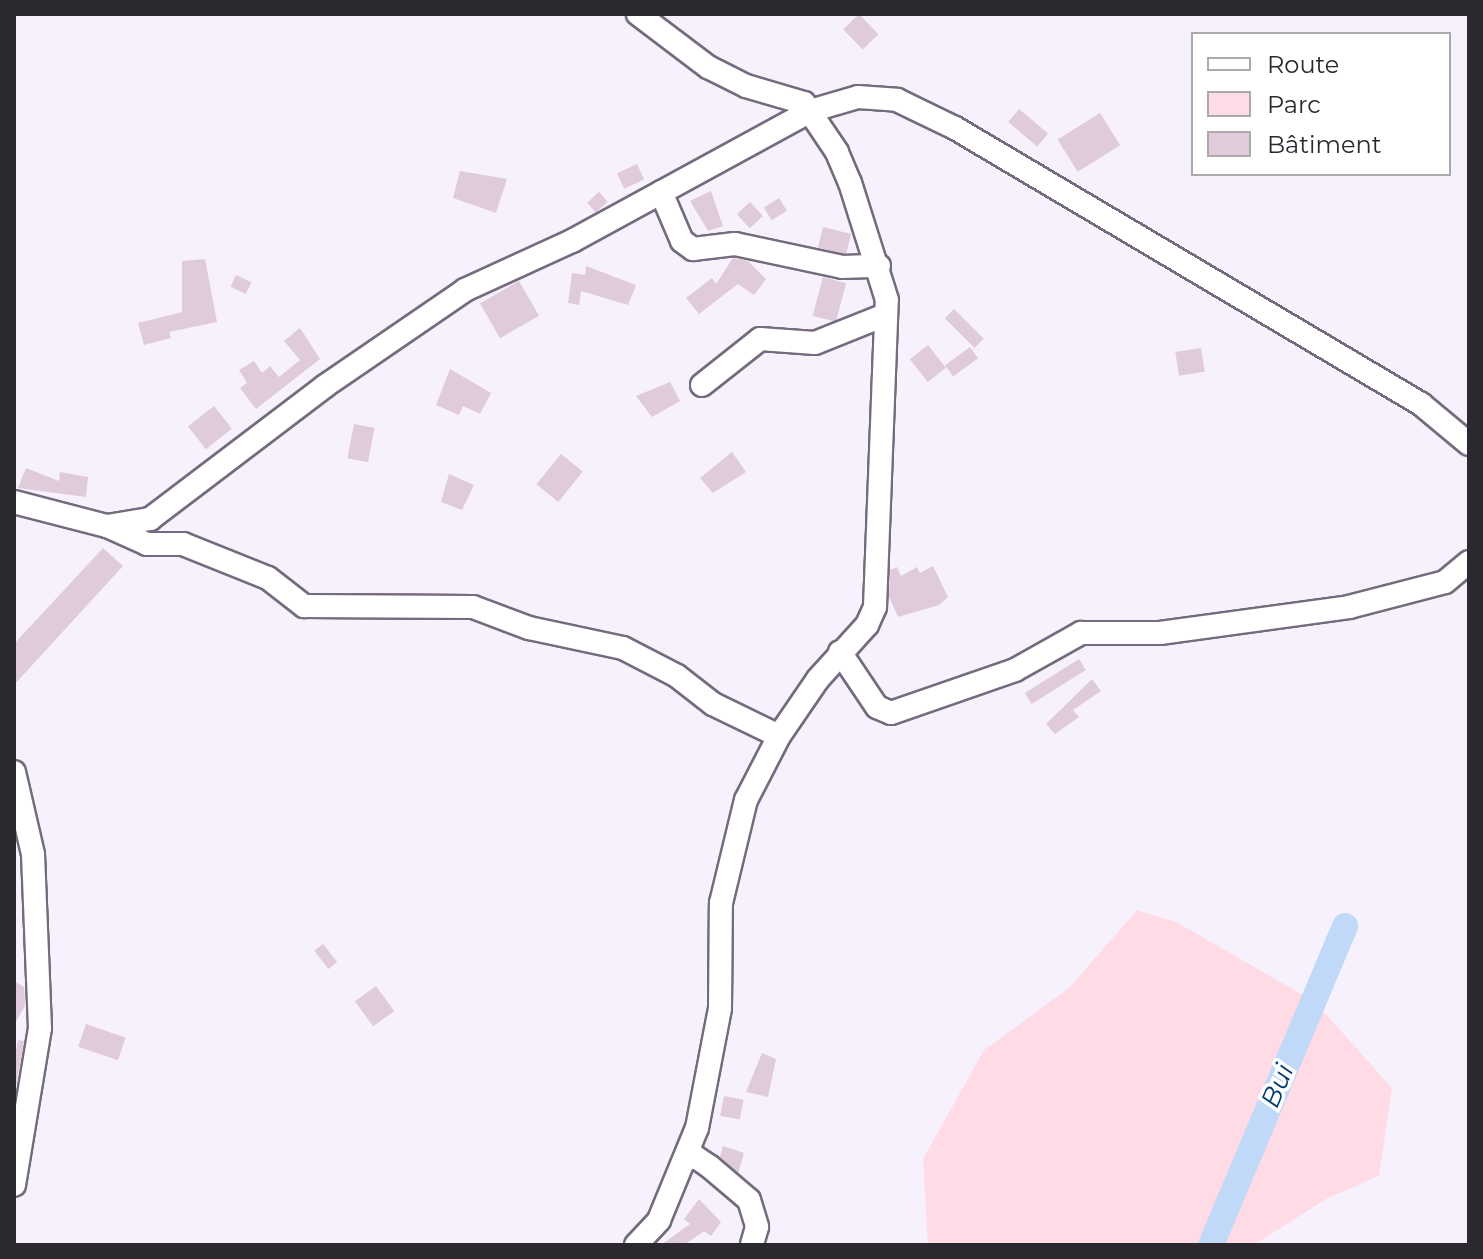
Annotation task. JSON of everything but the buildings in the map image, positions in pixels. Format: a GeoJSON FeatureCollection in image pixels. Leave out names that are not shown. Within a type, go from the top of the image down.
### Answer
{"type":"FeatureCollection","features":[{"type":"Feature","properties":{"kind":"street"},"geometry":{"type":"LineString","coordinates":[[636,1245],[659,1220],[686,1160],[716,1038],[721,903],[746,800],[779,736],[840,652],[867,625],[875,607],[885,315],[879,266],[837,152],[810,111],[796,97],[746,86],[708,67],[638,14]]}},
{"type":"Feature","properties":{"kind":"street"},"geometry":{"type":"LineString","coordinates":[[132,539],[150,519],[325,386],[465,290],[661,192],[810,111],[858,97],[916,107],[1421,404],[1469,444]]}},
{"type":"Feature","properties":{"kind":"street"},"geometry":{"type":"LineString","coordinates":[[661,192],[682,241],[693,249],[735,244],[842,267],[879,266]]}},
{"type":"Feature","properties":{"kind":"street"},"geometry":{"type":"LineString","coordinates":[[702,385],[760,339],[815,343],[885,315]]}},
{"type":"Feature","properties":{"kind":"street"},"geometry":{"type":"LineString","coordinates":[[14,502],[107,526],[132,539],[183,544],[268,578],[304,606],[473,607],[529,628],[623,648],[677,676],[713,704],[779,736]]}},
{"type":"Feature","properties":{"kind":"street"},"geometry":{"type":"LineString","coordinates":[[107,526],[150,519]]}},
{"type":"Feature","properties":{"kind":"street"},"geometry":{"type":"LineString","coordinates":[[840,652],[877,707],[891,713],[1015,670],[1081,633],[1160,633],[1349,607],[1445,582],[1469,562]]}},
{"type":"Feature","properties":{"kind":"street"},"geometry":{"type":"LineString","coordinates":[[14,772],[33,854],[40,1028],[14,1185]]}},
{"type":"Feature","properties":{"kind":"street"},"geometry":{"type":"LineString","coordinates":[[686,1160],[694,1156],[749,1200],[757,1227],[752,1245]]}},
{"type":"Feature","properties":{"kind":"green space"},"geometry":{"type":"Polygon","coordinates":[[[1137,910],[1176,922],[1315,1002],[1392,1088],[1379,1176],[1326,1199],[1254,1245],[928,1245],[923,1159],[984,1050],[1069,988],[1137,910]]]}},
{"type":"Feature","properties":{"kind":"waterway","name":"Bui"},"geometry":{"type":"LineString","coordinates":[[1211,1245],[1345,926]]}}]}
